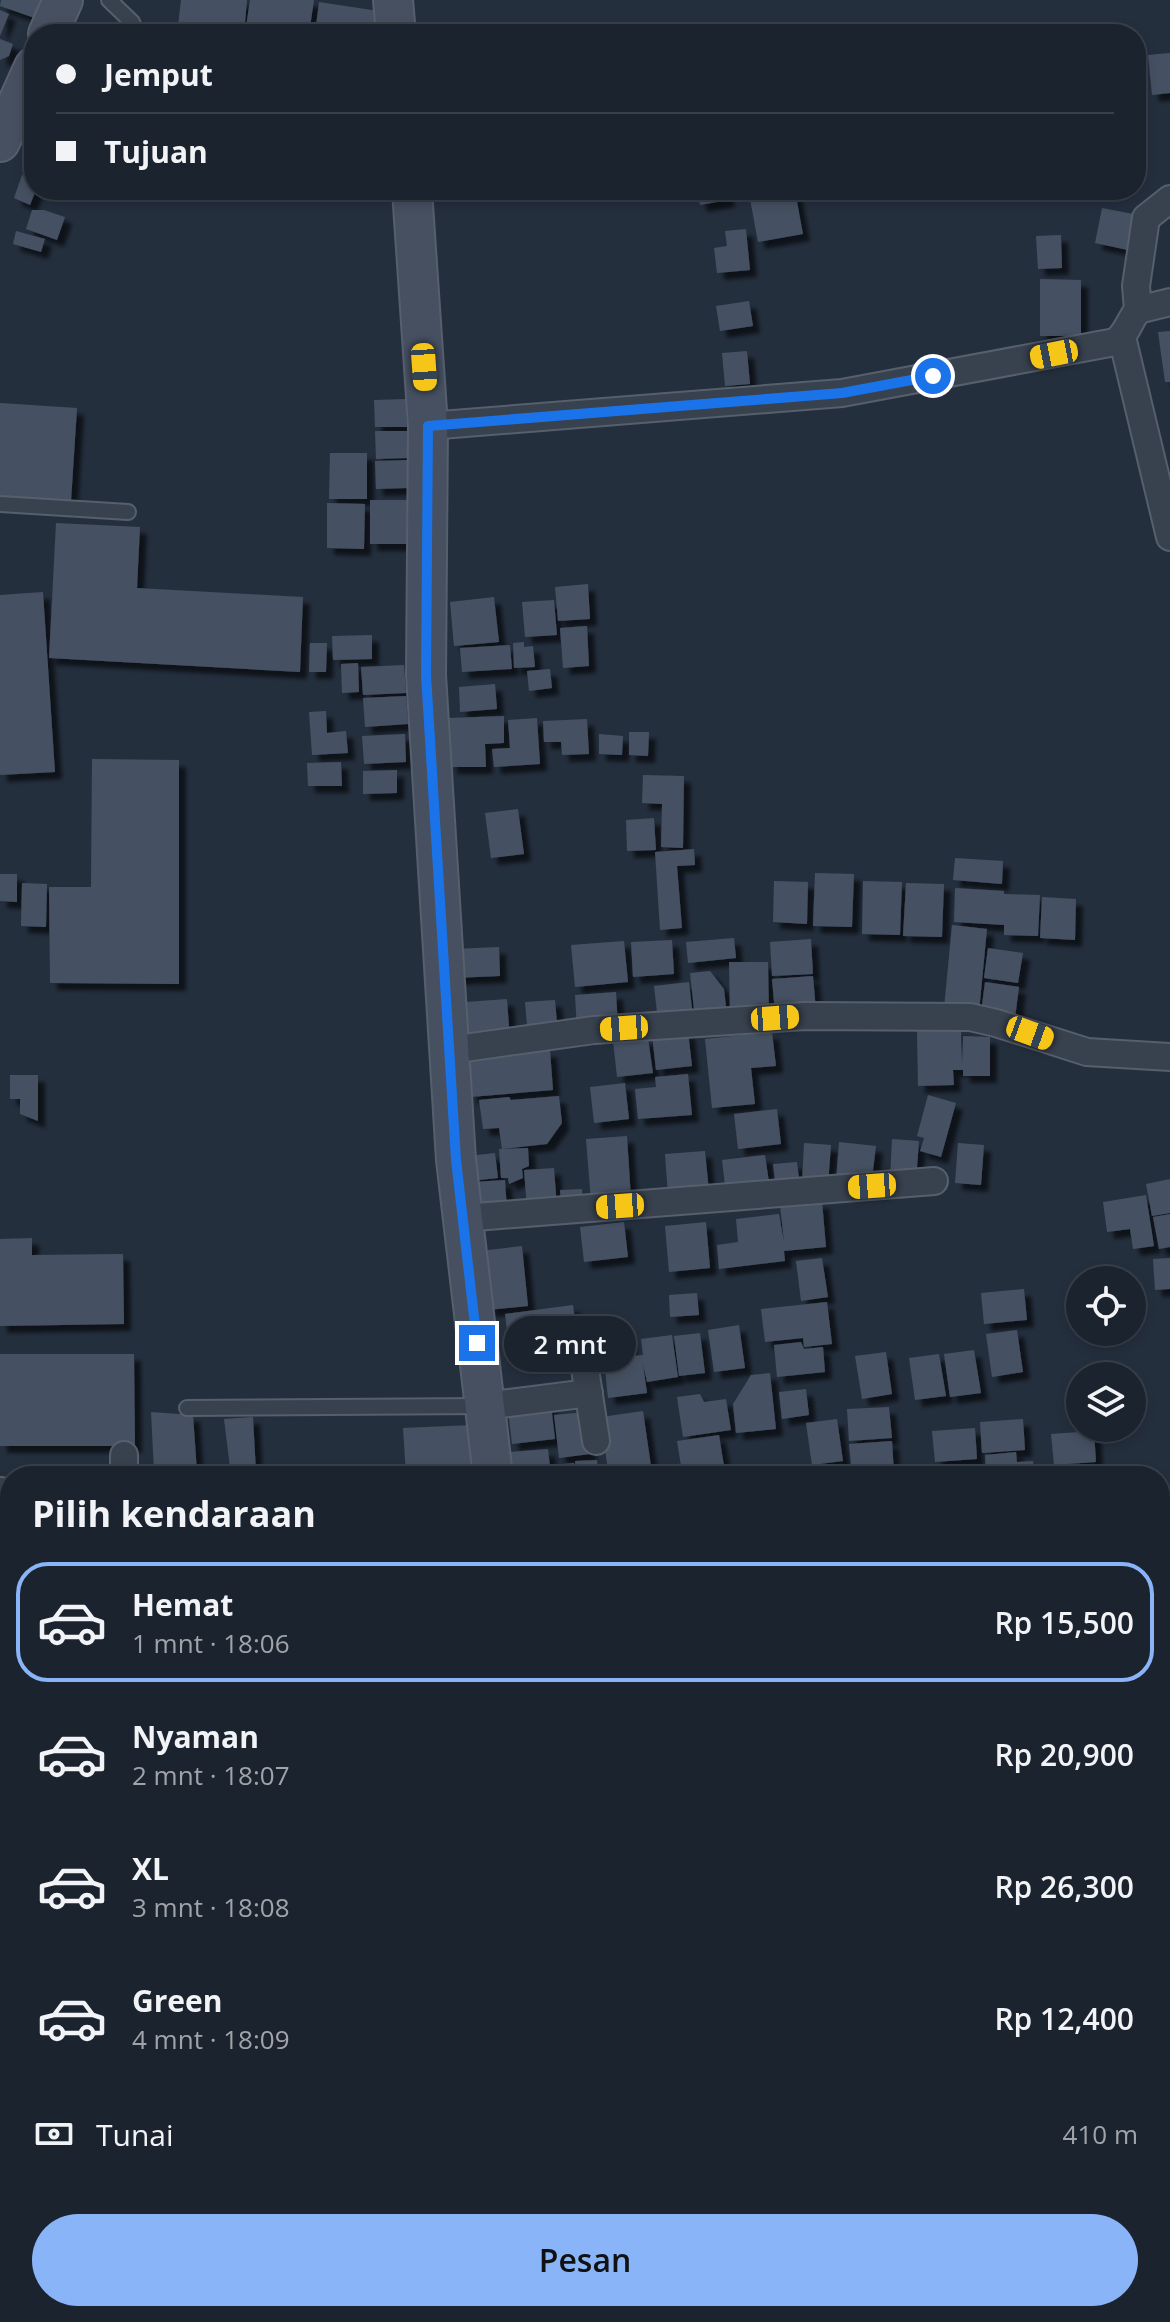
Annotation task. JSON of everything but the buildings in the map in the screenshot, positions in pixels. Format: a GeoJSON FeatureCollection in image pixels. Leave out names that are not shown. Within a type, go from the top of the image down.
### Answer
{"type":"FeatureCollection","features":[{"type":"Feature","properties":{"kind":"street"},"geometry":{"type":"LineString","coordinates":[[52,24],[63,0]]}},
{"type":"Feature","properties":{"kind":"street"},"geometry":{"type":"LineString","coordinates":[[393,0],[395,24]]}},
{"type":"Feature","properties":{"kind":"street"},"geometry":{"type":"LineString","coordinates":[[0,142],[24,89]]}},
{"type":"Feature","properties":{"kind":"street"},"geometry":{"type":"LineString","coordinates":[[1138,310],[1136,286],[1146,218],[1170,199]]}},
{"type":"Feature","properties":{"kind":"street"},"geometry":{"type":"LineString","coordinates":[[413,200],[428,426],[426,675],[456,1160],[492,1466]]}},
{"type":"Feature","properties":{"kind":"street"},"geometry":{"type":"LineString","coordinates":[[428,426],[842,393],[1115,342],[1122,337],[1138,310],[1170,302]]}},
{"type":"Feature","properties":{"kind":"street"},"geometry":{"type":"LineString","coordinates":[[1122,337],[1170,537]]}},
{"type":"Feature","properties":{"kind":"street"},"geometry":{"type":"LineString","coordinates":[[450,1050],[594,1030],[805,1016],[970,1017],[1087,1052],[1170,1057]]}},
{"type":"Feature","properties":{"kind":"street"},"geometry":{"type":"LineString","coordinates":[[463,1218],[934,1181]]}},
{"type":"Feature","properties":{"kind":"street"},"geometry":{"type":"LineString","coordinates":[[484,1406],[587,1381],[596,1441]]}},
{"type":"Feature","properties":{"kind":"lane"},"geometry":{"type":"LineString","coordinates":[[109,0],[133,24]]}},
{"type":"Feature","properties":{"kind":"lane"},"geometry":{"type":"LineString","coordinates":[[0,504],[128,512]]}},
{"type":"Feature","properties":{"kind":"lane"},"geometry":{"type":"LineString","coordinates":[[187,1408],[484,1406]]}},
{"type":"Feature","properties":{"kind":"route"},"geometry":{"type":"LineString","coordinates":[[477,1343],[456,1160],[426,675],[428,426],[842,393],[933,376]]}}]}
